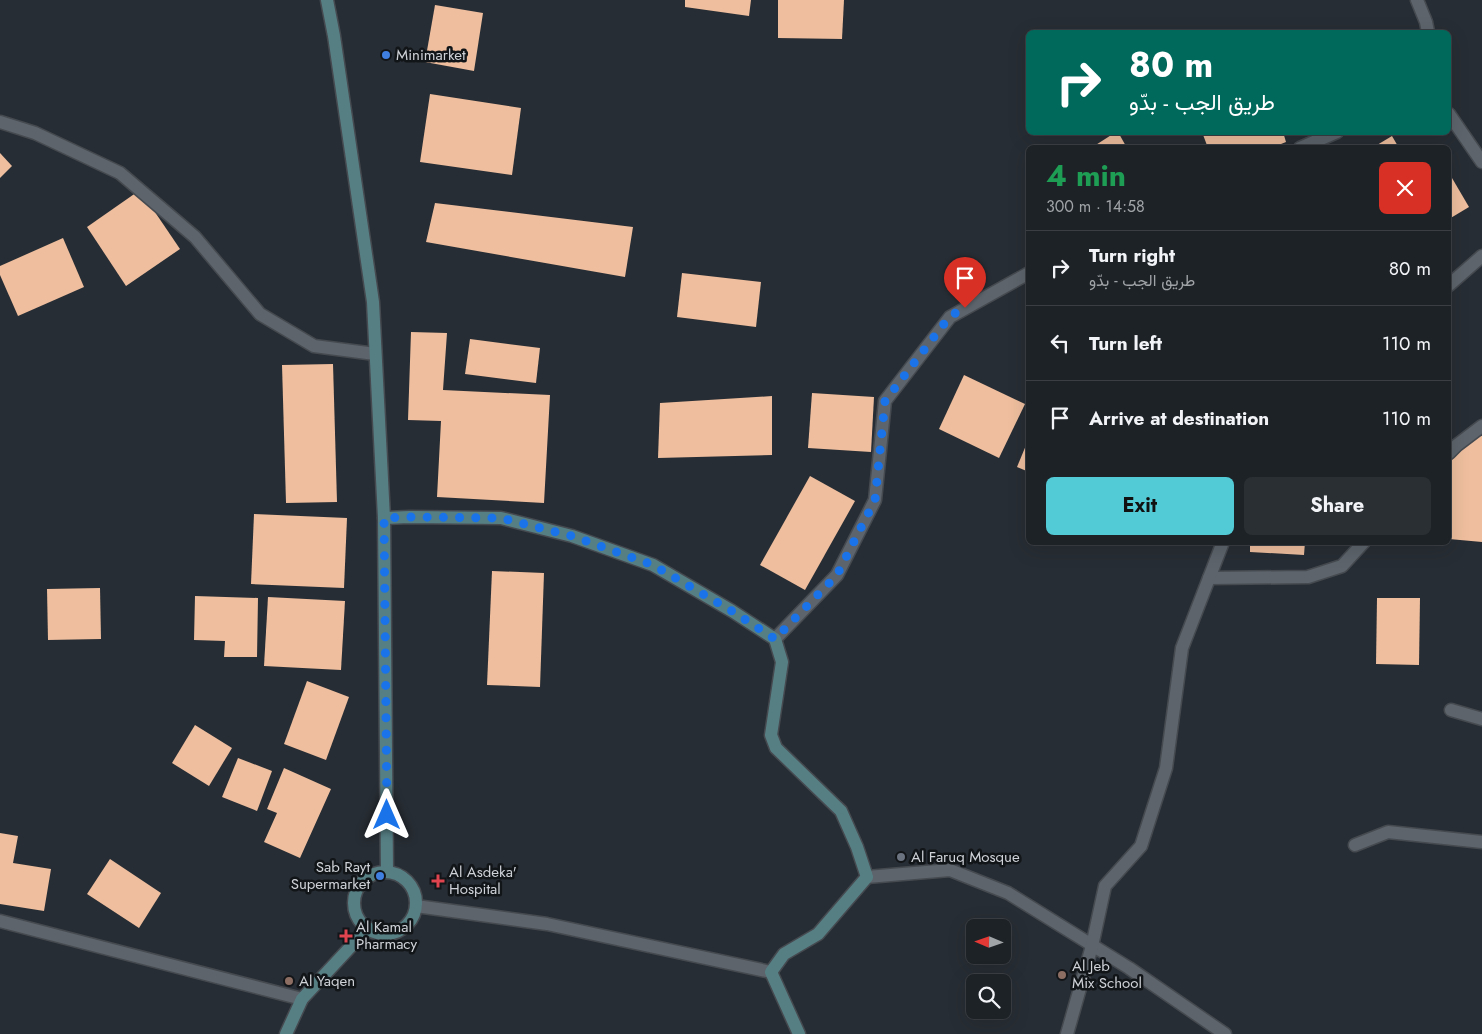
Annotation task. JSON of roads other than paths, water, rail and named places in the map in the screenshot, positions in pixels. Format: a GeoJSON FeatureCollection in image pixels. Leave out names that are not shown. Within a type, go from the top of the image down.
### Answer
{"type":"FeatureCollection","features":[{"type":"Feature","properties":{"kind":"street"},"geometry":{"type":"LineString","coordinates":[[327,0],[373,302],[384,518],[387,872]]}},
{"type":"Feature","properties":{"kind":"street"},"geometry":{"type":"LineString","coordinates":[[1417,0],[1428,30]]}},
{"type":"Feature","properties":{"kind":"street"},"geometry":{"type":"LineString","coordinates":[[1451,117],[1482,162]]}},
{"type":"Feature","properties":{"kind":"street"},"geometry":{"type":"LineString","coordinates":[[0,122],[35,133],[120,173],[195,237],[260,314],[314,346],[375,354]]}},
{"type":"Feature","properties":{"kind":"street"},"geometry":{"type":"LineString","coordinates":[[1307,145],[1330,135]]}},
{"type":"Feature","properties":{"kind":"street"},"geometry":{"type":"LineString","coordinates":[[1451,283],[1482,256]]}},
{"type":"Feature","properties":{"kind":"street"},"geometry":{"type":"LineString","coordinates":[[775,639],[837,575],[875,500],[885,401],[950,316],[1026,275]]}},
{"type":"Feature","properties":{"kind":"street"},"geometry":{"type":"LineString","coordinates":[[1451,451],[1482,426]]}},
{"type":"Feature","properties":{"kind":"street"},"geometry":{"type":"LineString","coordinates":[[384,518],[501,518],[572,536],[653,565],[732,611],[775,639],[782,662],[771,735],[776,748],[841,811],[857,847],[867,877]]}},
{"type":"Feature","properties":{"kind":"street"},"geometry":{"type":"LineString","coordinates":[[1067,1034],[1092,946],[1105,886],[1141,846],[1166,768],[1182,648],[1222,545]]}},
{"type":"Feature","properties":{"kind":"street"},"geometry":{"type":"LineString","coordinates":[[1209,578],[1308,577],[1342,566],[1361,545]]}},
{"type":"Feature","properties":{"kind":"street"},"geometry":{"type":"LineString","coordinates":[[1451,710],[1482,719]]}},
{"type":"Feature","properties":{"kind":"street"},"geometry":{"type":"LineString","coordinates":[[1354,845],[1388,832],[1482,842]]}},
{"type":"Feature","properties":{"kind":"street"},"geometry":{"type":"LineString","coordinates":[[771,972],[784,954],[818,934],[867,877],[950,870],[1008,893],[1129,968],[1225,1034]]}},
{"type":"Feature","properties":{"kind":"street"},"geometry":{"type":"LineString","coordinates":[[387,872],[405,879],[411,886],[416,906],[413,916],[407,925],[398,931],[388,934],[377,933],[360,921],[355,901],[361,883],[377,873],[387,872]]}},
{"type":"Feature","properties":{"kind":"street"},"geometry":{"type":"LineString","coordinates":[[416,906],[547,924],[771,972]]}},
{"type":"Feature","properties":{"kind":"street"},"geometry":{"type":"LineString","coordinates":[[0,921],[302,999]]}},
{"type":"Feature","properties":{"kind":"street"},"geometry":{"type":"LineString","coordinates":[[286,1034],[302,999],[368,928]]}},
{"type":"Feature","properties":{"kind":"street"},"geometry":{"type":"LineString","coordinates":[[771,972],[799,1034]]}},
{"type":"Feature","properties":{"kind":"place","name":"Minimarket"},"geometry":{"type":"Point","coordinates":[386,55]}},
{"type":"Feature","properties":{"kind":"place","name":"Al Faruq Mosque"},"geometry":{"type":"Point","coordinates":[901,857]}},
{"type":"Feature","properties":{"kind":"place","name":"Sab Rayt Supermarket"},"geometry":{"type":"Point","coordinates":[380,876]}},
{"type":"Feature","properties":{"kind":"place","name":"Al Asdeka' Hospital"},"geometry":{"type":"Point","coordinates":[438,881]}},
{"type":"Feature","properties":{"kind":"place","name":"Al Kamal Pharmacy"},"geometry":{"type":"Point","coordinates":[346,936]}},
{"type":"Feature","properties":{"kind":"place","name":"Al Jeb Mix School"},"geometry":{"type":"Point","coordinates":[1062,975]}},
{"type":"Feature","properties":{"kind":"place","name":"Al Yaqen"},"geometry":{"type":"Point","coordinates":[289,981]}}]}
